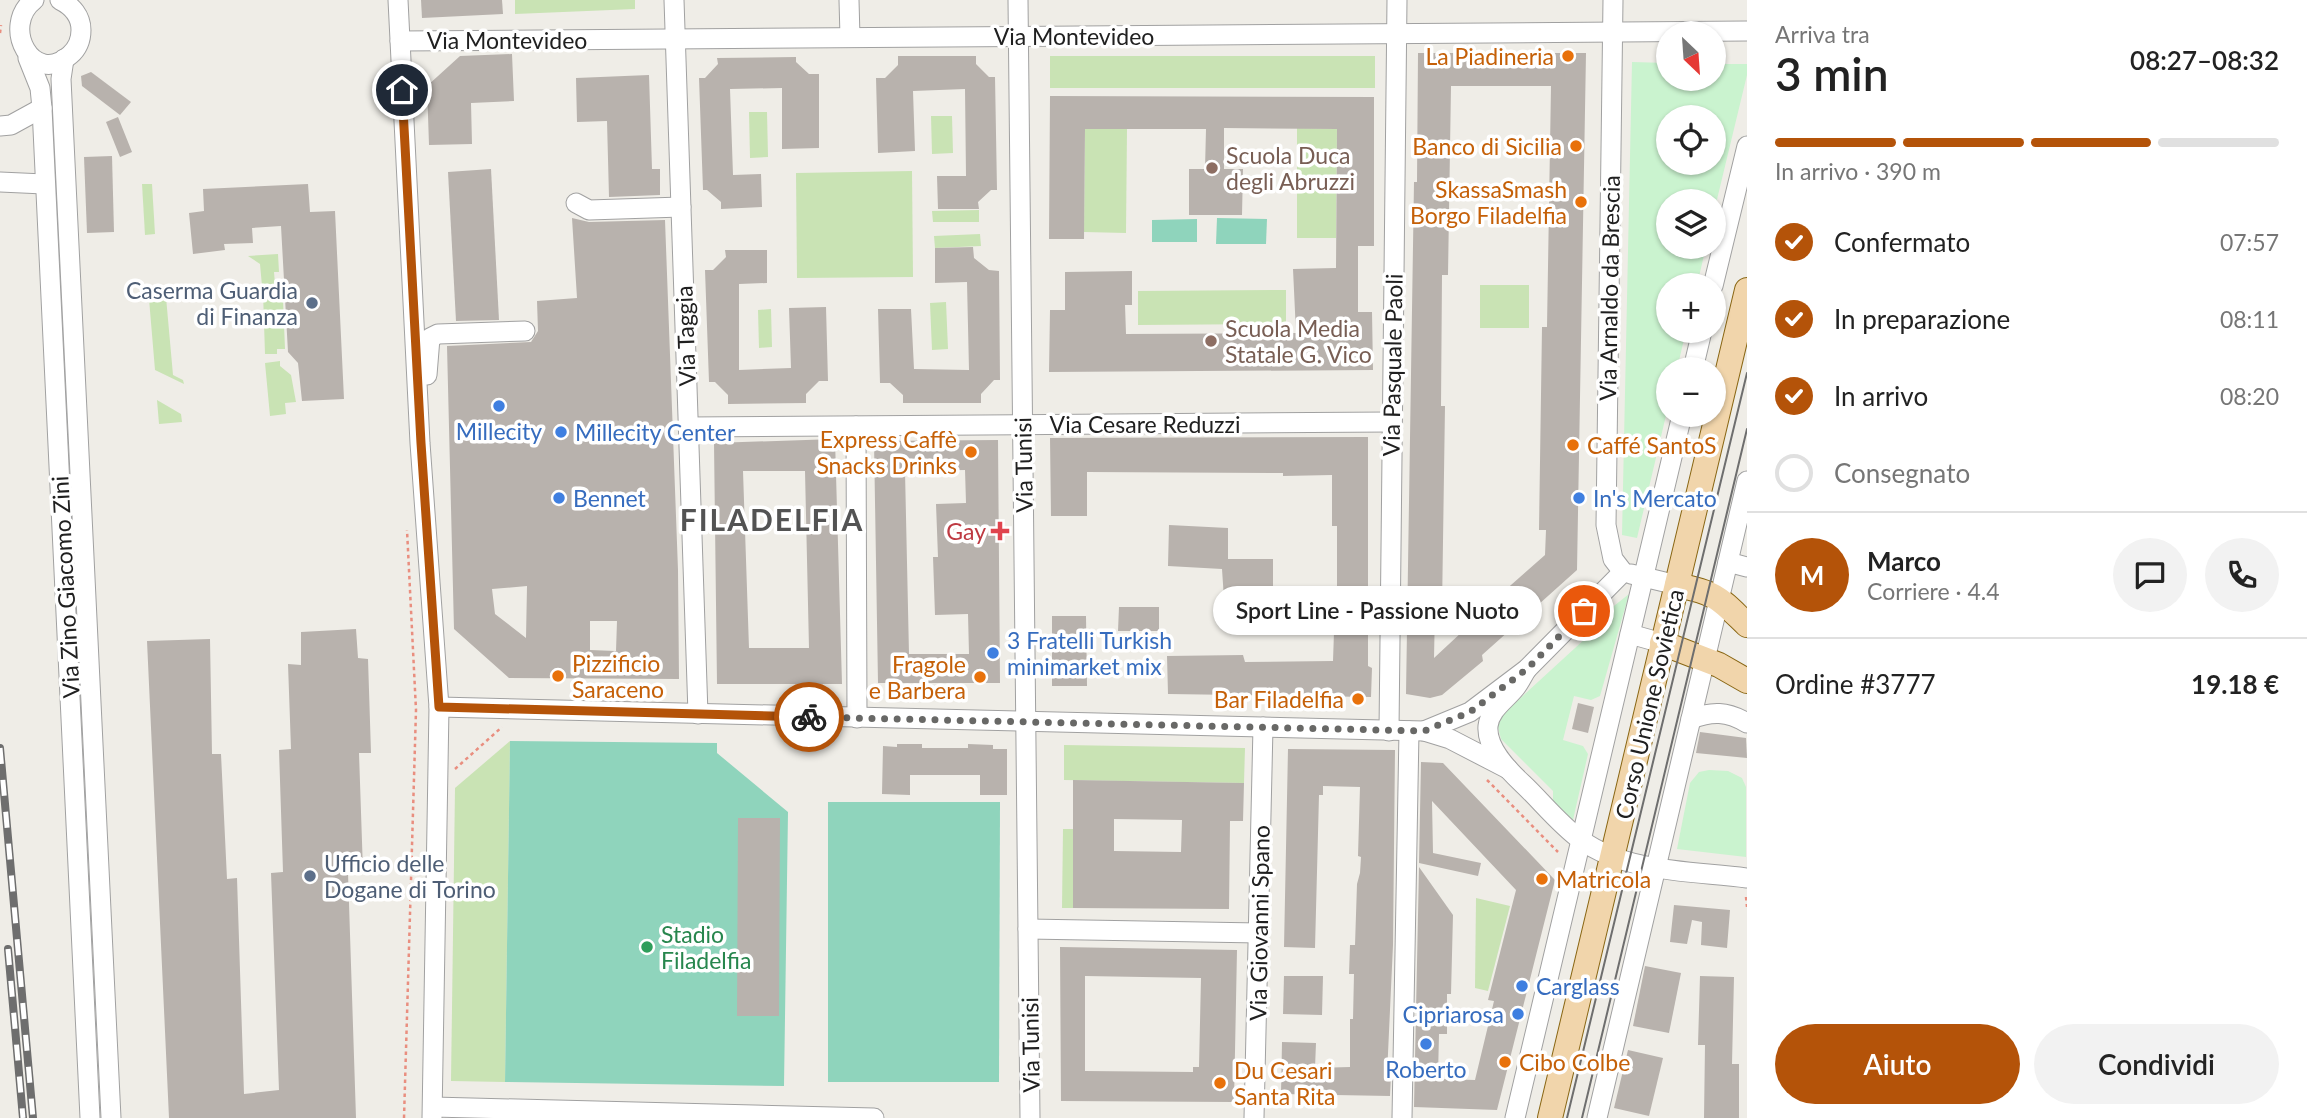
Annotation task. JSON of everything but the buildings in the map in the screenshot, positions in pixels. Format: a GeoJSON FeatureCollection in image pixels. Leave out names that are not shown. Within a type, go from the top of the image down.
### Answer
{"type":"FeatureCollection","features":[{"type":"Feature","properties":{"kind":"main road","name":"Corso Unione Sovietica"},"geometry":{"type":"LineString","coordinates":[[1550,1118],[1747,290]]}},
{"type":"Feature","properties":{"kind":"main road"},"geometry":{"type":"LineString","coordinates":[[1677,585],[1709,592],[1745,619]]}},
{"type":"Feature","properties":{"kind":"main road"},"geometry":{"type":"LineString","coordinates":[[1662,643],[1704,659],[1747,681]]}},
{"type":"Feature","properties":{"kind":"street"},"geometry":{"type":"LineString","coordinates":[[28,58],[46,64],[64,60],[77,46],[81,28],[74,10],[61,0]]}},
{"type":"Feature","properties":{"kind":"street"},"geometry":{"type":"LineString","coordinates":[[398,0],[418,398],[439,707],[432,1112],[874,1118]]}},
{"type":"Feature","properties":{"kind":"street","name":"Via Taggia"},"geometry":{"type":"LineString","coordinates":[[674,0],[698,714]]}},
{"type":"Feature","properties":{"kind":"street"},"geometry":{"type":"LineString","coordinates":[[849,0],[850,37]]}},
{"type":"Feature","properties":{"kind":"street","name":"Via Tunisi"},"geometry":{"type":"LineString","coordinates":[[1018,0],[1030,1118]]}},
{"type":"Feature","properties":{"kind":"street","name":"Via Pasquale Paoli"},"geometry":{"type":"LineString","coordinates":[[1397,0],[1391,422],[1407,731]]}},
{"type":"Feature","properties":{"kind":"street","name":"Via Arnaldo da Brescia"},"geometry":{"type":"LineString","coordinates":[[1612,0],[1606,525],[1613,559],[1623,572]]}},
{"type":"Feature","properties":{"kind":"street","name":"Via Zino Giacomo Zini"},"geometry":{"type":"LineString","coordinates":[[29,2],[16,18],[14,33],[18,47],[28,58],[40,89],[42,108],[90,1118]]}},
{"type":"Feature","properties":{"kind":"street","name":"Via Montevideo"},"geometry":{"type":"LineString","coordinates":[[400,41],[1747,31]]}},
{"type":"Feature","properties":{"kind":"street","name":"Via Zino Giacomo Zini"},"geometry":{"type":"LineString","coordinates":[[64,60],[61,79],[111,1118]]}},
{"type":"Feature","properties":{"kind":"street"},"geometry":{"type":"LineString","coordinates":[[0,126],[11,125],[42,108]]}},
{"type":"Feature","properties":{"kind":"street"},"geometry":{"type":"LineString","coordinates":[[1716,273],[1747,146]]}},
{"type":"Feature","properties":{"kind":"street"},"geometry":{"type":"LineString","coordinates":[[0,182],[44,184]]}},
{"type":"Feature","properties":{"kind":"street"},"geometry":{"type":"LineString","coordinates":[[576,203],[589,210],[681,206]]}},
{"type":"Feature","properties":{"kind":"street"},"geometry":{"type":"LineString","coordinates":[[412,289],[430,323],[438,329],[525,328],[438,334],[430,338],[426,382],[418,398]]}},
{"type":"Feature","properties":{"kind":"street","name":"Via Cesare Reduzzi"},"geometry":{"type":"LineString","coordinates":[[688,427],[1391,422]]}},
{"type":"Feature","properties":{"kind":"street"},"geometry":{"type":"LineString","coordinates":[[856,426],[857,718]]}},
{"type":"Feature","properties":{"kind":"street","name":"Corso Unione Sovietica"},"geometry":{"type":"LineString","coordinates":[[1515,1118],[1679,427]]}},
{"type":"Feature","properties":{"kind":"street","name":"Corso Unione Sovietica"},"geometry":{"type":"LineString","coordinates":[[1597,1118],[1747,481]]}},
{"type":"Feature","properties":{"kind":"street"},"geometry":{"type":"LineString","coordinates":[[1728,562],[1747,567]]}},
{"type":"Feature","properties":{"kind":"street"},"geometry":{"type":"LineString","coordinates":[[1407,731],[1470,712],[1527,669],[1623,572],[1677,585]]}},
{"type":"Feature","properties":{"kind":"street"},"geometry":{"type":"LineString","coordinates":[[1630,634],[1662,643]]}},
{"type":"Feature","properties":{"kind":"street"},"geometry":{"type":"LineString","coordinates":[[1527,669],[1515,688],[1493,712],[1488,726],[1490,742],[1508,769],[1581,840],[1612,857],[1746,887]]}},
{"type":"Feature","properties":{"kind":"street"},"geometry":{"type":"LineString","coordinates":[[439,707],[1407,731],[1450,739],[1508,769]]}},
{"type":"Feature","properties":{"kind":"street"},"geometry":{"type":"LineString","coordinates":[[1692,719],[1707,712],[1726,715],[1747,723]]}},
{"type":"Feature","properties":{"kind":"street","name":"Via Giovanni Spano"},"geometry":{"type":"LineString","coordinates":[[1254,1118],[1263,727]]}},
{"type":"Feature","properties":{"kind":"street"},"geometry":{"type":"LineString","coordinates":[[1402,1118],[1407,731]]}},
{"type":"Feature","properties":{"kind":"street"},"geometry":{"type":"LineString","coordinates":[[1028,929],[1259,933]]}},
{"type":"Feature","properties":{"kind":"path"},"geometry":{"type":"LineString","coordinates":[[404,1118],[416,710],[407,531]]}},
{"type":"Feature","properties":{"kind":"path"},"geometry":{"type":"LineString","coordinates":[[438,774],[454,771],[503,726],[512,726]]}},
{"type":"Feature","properties":{"kind":"path"},"geometry":{"type":"LineString","coordinates":[[1486,778],[1574,869]]}},
{"type":"Feature","properties":{"kind":"path"},"geometry":{"type":"LineString","coordinates":[[1746,887],[1747,907]]}},
{"type":"Feature","properties":{"kind":"green space"},"geometry":{"type":"Polygon","coordinates":[[[515,0],[635,0],[635,9],[515,14],[515,0]]]}},
{"type":"Feature","properties":{"kind":"green space"},"geometry":{"type":"Polygon","coordinates":[[[1050,56],[1375,56],[1375,88],[1050,88],[1050,56]]]}},
{"type":"Feature","properties":{"kind":"green space"},"geometry":{"type":"Polygon","coordinates":[[[1632,62],[1656,63],[1656,91],[1726,91],[1726,64],[1747,64],[1747,75],[1726,162],[1726,105],[1656,105],[1656,175],[1723,175],[1720,189],[1656,189],[1656,259],[1703,259],[1700,273],[1656,273],[1656,343],[1683,343],[1680,357],[1656,357],[1656,427],[1663,427],[1637,538],[1622,535],[1632,62]]]}},
{"type":"Feature","properties":{"kind":"green space"},"geometry":{"type":"Polygon","coordinates":[[[749,112],[767,112],[768,157],[750,158],[749,112]]]}},
{"type":"Feature","properties":{"kind":"green space"},"geometry":{"type":"Polygon","coordinates":[[[931,116],[952,116],[953,153],[932,154],[931,116]]]}},
{"type":"Feature","properties":{"kind":"green space"},"geometry":{"type":"Polygon","coordinates":[[[1297,128],[1337,129],[1336,238],[1297,238],[1297,128]]]}},
{"type":"Feature","properties":{"kind":"green space"},"geometry":{"type":"Polygon","coordinates":[[[1085,129],[1127,129],[1126,233],[1084,232],[1085,129]]]}},
{"type":"Feature","properties":{"kind":"green space"},"geometry":{"type":"Polygon","coordinates":[[[912,171],[913,277],[797,278],[796,173],[912,171]]]}},
{"type":"Feature","properties":{"kind":"green space"},"geometry":{"type":"Polygon","coordinates":[[[142,184],[152,184],[155,234],[145,235],[142,184]]]}},
{"type":"Feature","properties":{"kind":"green space"},"geometry":{"type":"Polygon","coordinates":[[[979,210],[979,222],[933,222],[932,211],[979,210]]]}},
{"type":"Feature","properties":{"kind":"green space"},"geometry":{"type":"Polygon","coordinates":[[[1217,218],[1267,219],[1266,244],[1216,244],[1217,218]]]}},
{"type":"Feature","properties":{"kind":"green space"},"geometry":{"type":"Polygon","coordinates":[[[1197,219],[1197,242],[1152,242],[1152,220],[1197,219]]]}},
{"type":"Feature","properties":{"kind":"green space"},"geometry":{"type":"Polygon","coordinates":[[[980,234],[981,246],[935,248],[934,236],[980,234]]]}},
{"type":"Feature","properties":{"kind":"green space"},"geometry":{"type":"Polygon","coordinates":[[[278,254],[279,272],[274,272],[275,284],[262,286],[260,264],[248,256],[278,254]]]}},
{"type":"Feature","properties":{"kind":"green space"},"geometry":{"type":"Polygon","coordinates":[[[1480,285],[1529,285],[1529,328],[1480,328],[1480,285]]]}},
{"type":"Feature","properties":{"kind":"green space"},"geometry":{"type":"Polygon","coordinates":[[[165,286],[173,375],[183,380],[184,384],[155,370],[148,287],[165,286]]]}},
{"type":"Feature","properties":{"kind":"green space"},"geometry":{"type":"Polygon","coordinates":[[[1286,290],[1286,324],[1138,325],[1138,291],[1286,290]]]}},
{"type":"Feature","properties":{"kind":"green space"},"geometry":{"type":"Polygon","coordinates":[[[263,292],[276,292],[277,300],[283,300],[285,349],[277,349],[277,354],[265,354],[263,292]]]}},
{"type":"Feature","properties":{"kind":"green space"},"geometry":{"type":"Polygon","coordinates":[[[946,302],[948,349],[932,350],[930,303],[946,302]]]}},
{"type":"Feature","properties":{"kind":"green space"},"geometry":{"type":"Polygon","coordinates":[[[771,309],[772,347],[759,348],[758,310],[771,309]]]}},
{"type":"Feature","properties":{"kind":"green space"},"geometry":{"type":"Polygon","coordinates":[[[280,361],[280,366],[291,375],[296,402],[285,403],[286,414],[270,416],[265,363],[280,361]]]}},
{"type":"Feature","properties":{"kind":"green space"},"geometry":{"type":"Polygon","coordinates":[[[157,400],[181,414],[182,422],[159,424],[157,400]]]}},
{"type":"Feature","properties":{"kind":"green space"},"geometry":{"type":"Polygon","coordinates":[[[1629,594],[1600,696],[1591,700],[1574,696],[1563,740],[1583,746],[1588,754],[1573,820],[1553,802],[1553,791],[1501,739],[1498,727],[1502,715],[1587,637],[1590,625],[1629,594]]]}},
{"type":"Feature","properties":{"kind":"green space"},"geometry":{"type":"Polygon","coordinates":[[[510,741],[505,1082],[451,1081],[455,788],[510,741]]]}},
{"type":"Feature","properties":{"kind":"green space","name":"Stadio Filadelfia"},"geometry":{"type":"Polygon","coordinates":[[[510,741],[717,743],[717,753],[788,812],[784,1086],[505,1082],[510,741]]]}},
{"type":"Feature","properties":{"kind":"green space"},"geometry":{"type":"Polygon","coordinates":[[[1064,745],[1245,748],[1244,783],[1064,780],[1064,745]]]}},
{"type":"Feature","properties":{"kind":"green space"},"geometry":{"type":"Polygon","coordinates":[[[1728,771],[1742,778],[1746,787],[1746,857],[1677,849],[1690,783],[1699,772],[1728,771]]]}},
{"type":"Feature","properties":{"kind":"green space"},"geometry":{"type":"Polygon","coordinates":[[[828,802],[1000,802],[999,1082],[828,1082],[828,802]]]}},
{"type":"Feature","properties":{"kind":"green space"},"geometry":{"type":"Polygon","coordinates":[[[1063,829],[1073,829],[1073,908],[1062,908],[1063,829]]]}},
{"type":"Feature","properties":{"kind":"green space"},"geometry":{"type":"Polygon","coordinates":[[[1476,898],[1510,906],[1488,991],[1475,988],[1476,898]]]}},
{"type":"Feature","properties":{"kind":"tram line"},"geometry":{"type":"LineString","coordinates":[[1567,1118],[1747,373]]}},
{"type":"Feature","properties":{"kind":"tram line"},"geometry":{"type":"LineString","coordinates":[[1582,1118],[1747,429]]}},
{"type":"Feature","properties":{"kind":"railway"},"geometry":{"type":"LineString","coordinates":[[0,748],[33,1118]]}},
{"type":"Feature","properties":{"kind":"railway"},"geometry":{"type":"LineString","coordinates":[[8,949],[23,1118]]}},
{"type":"Feature","properties":{"kind":"way so far"},"geometry":{"type":"LineString","coordinates":[[809,717],[1424,731],[1470,712],[1527,669],[1584,611]]}},
{"type":"Feature","properties":{"kind":"place","name":"La Piadineria"},"geometry":{"type":"Point","coordinates":[1568,56]}},
{"type":"Feature","properties":{"kind":"place","name":"Banco di Sicilia"},"geometry":{"type":"Point","coordinates":[1576,146]}},
{"type":"Feature","properties":{"kind":"place","name":"Scuola Duca degli Abruzzi"},"geometry":{"type":"Point","coordinates":[1212,168]}},
{"type":"Feature","properties":{"kind":"place","name":"SkassaSmash Borgo Filadelfia"},"geometry":{"type":"Point","coordinates":[1581,202]}},
{"type":"Feature","properties":{"kind":"place","name":"Caserma Guardia di Finanza"},"geometry":{"type":"Point","coordinates":[312,303]}},
{"type":"Feature","properties":{"kind":"place","name":"Scuola Media Statale G. Vico"},"geometry":{"type":"Point","coordinates":[1211,341]}},
{"type":"Feature","properties":{"kind":"place","name":"Millecity"},"geometry":{"type":"Point","coordinates":[499,406]}},
{"type":"Feature","properties":{"kind":"place","name":"Millecity Center"},"geometry":{"type":"Point","coordinates":[561,432]}},
{"type":"Feature","properties":{"kind":"place","name":"Caffé SantoS"},"geometry":{"type":"Point","coordinates":[1573,445]}},
{"type":"Feature","properties":{"kind":"place","name":"Express Caffè Snacks Drinks"},"geometry":{"type":"Point","coordinates":[971,452]}},
{"type":"Feature","properties":{"kind":"place","name":"Bennet"},"geometry":{"type":"Point","coordinates":[559,498]}},
{"type":"Feature","properties":{"kind":"place","name":"In's Mercato"},"geometry":{"type":"Point","coordinates":[1579,498]}},
{"type":"Feature","properties":{"kind":"place","name":"Gay"},"geometry":{"type":"Point","coordinates":[1000,531]}},
{"type":"Feature","properties":{"kind":"place","name":"Sport Line - Passione Nuoto"},"geometry":{"type":"Point","coordinates":[1584,611]}},
{"type":"Feature","properties":{"kind":"place","name":"3 Fratelli Turkish minimarket mix"},"geometry":{"type":"Point","coordinates":[993,653]}},
{"type":"Feature","properties":{"kind":"place","name":"Pizzificio Saraceno"},"geometry":{"type":"Point","coordinates":[558,676]}},
{"type":"Feature","properties":{"kind":"place","name":"Fragole e Barbera"},"geometry":{"type":"Point","coordinates":[980,677]}},
{"type":"Feature","properties":{"kind":"place","name":"Bar Filadelfia"},"geometry":{"type":"Point","coordinates":[1358,699]}},
{"type":"Feature","properties":{"kind":"place","name":"Ufficio delle Dogane di Torino"},"geometry":{"type":"Point","coordinates":[310,876]}},
{"type":"Feature","properties":{"kind":"place","name":"Matricola"},"geometry":{"type":"Point","coordinates":[1542,879]}},
{"type":"Feature","properties":{"kind":"place","name":"Stadio Filadelfia"},"geometry":{"type":"Point","coordinates":[647,947]}},
{"type":"Feature","properties":{"kind":"place","name":"Carglass"},"geometry":{"type":"Point","coordinates":[1522,986]}},
{"type":"Feature","properties":{"kind":"place","name":"Cipriarosa"},"geometry":{"type":"Point","coordinates":[1518,1014]}},
{"type":"Feature","properties":{"kind":"place","name":"Roberto"},"geometry":{"type":"Point","coordinates":[1426,1044]}},
{"type":"Feature","properties":{"kind":"place","name":"Cibo Colbe"},"geometry":{"type":"Point","coordinates":[1505,1062]}},
{"type":"Feature","properties":{"kind":"place","name":"Du Cesari Santa Rita"},"geometry":{"type":"Point","coordinates":[1220,1083]}},
{"type":"Feature","properties":{"kind":"district","name":"FILADELFIA"},"geometry":{"type":"Point","coordinates":[772,519]}},
{"type":"Feature","properties":{"kind":"route"},"geometry":{"type":"LineString","coordinates":[[402,90],[421,443],[439,707],[809,717]]}}]}
